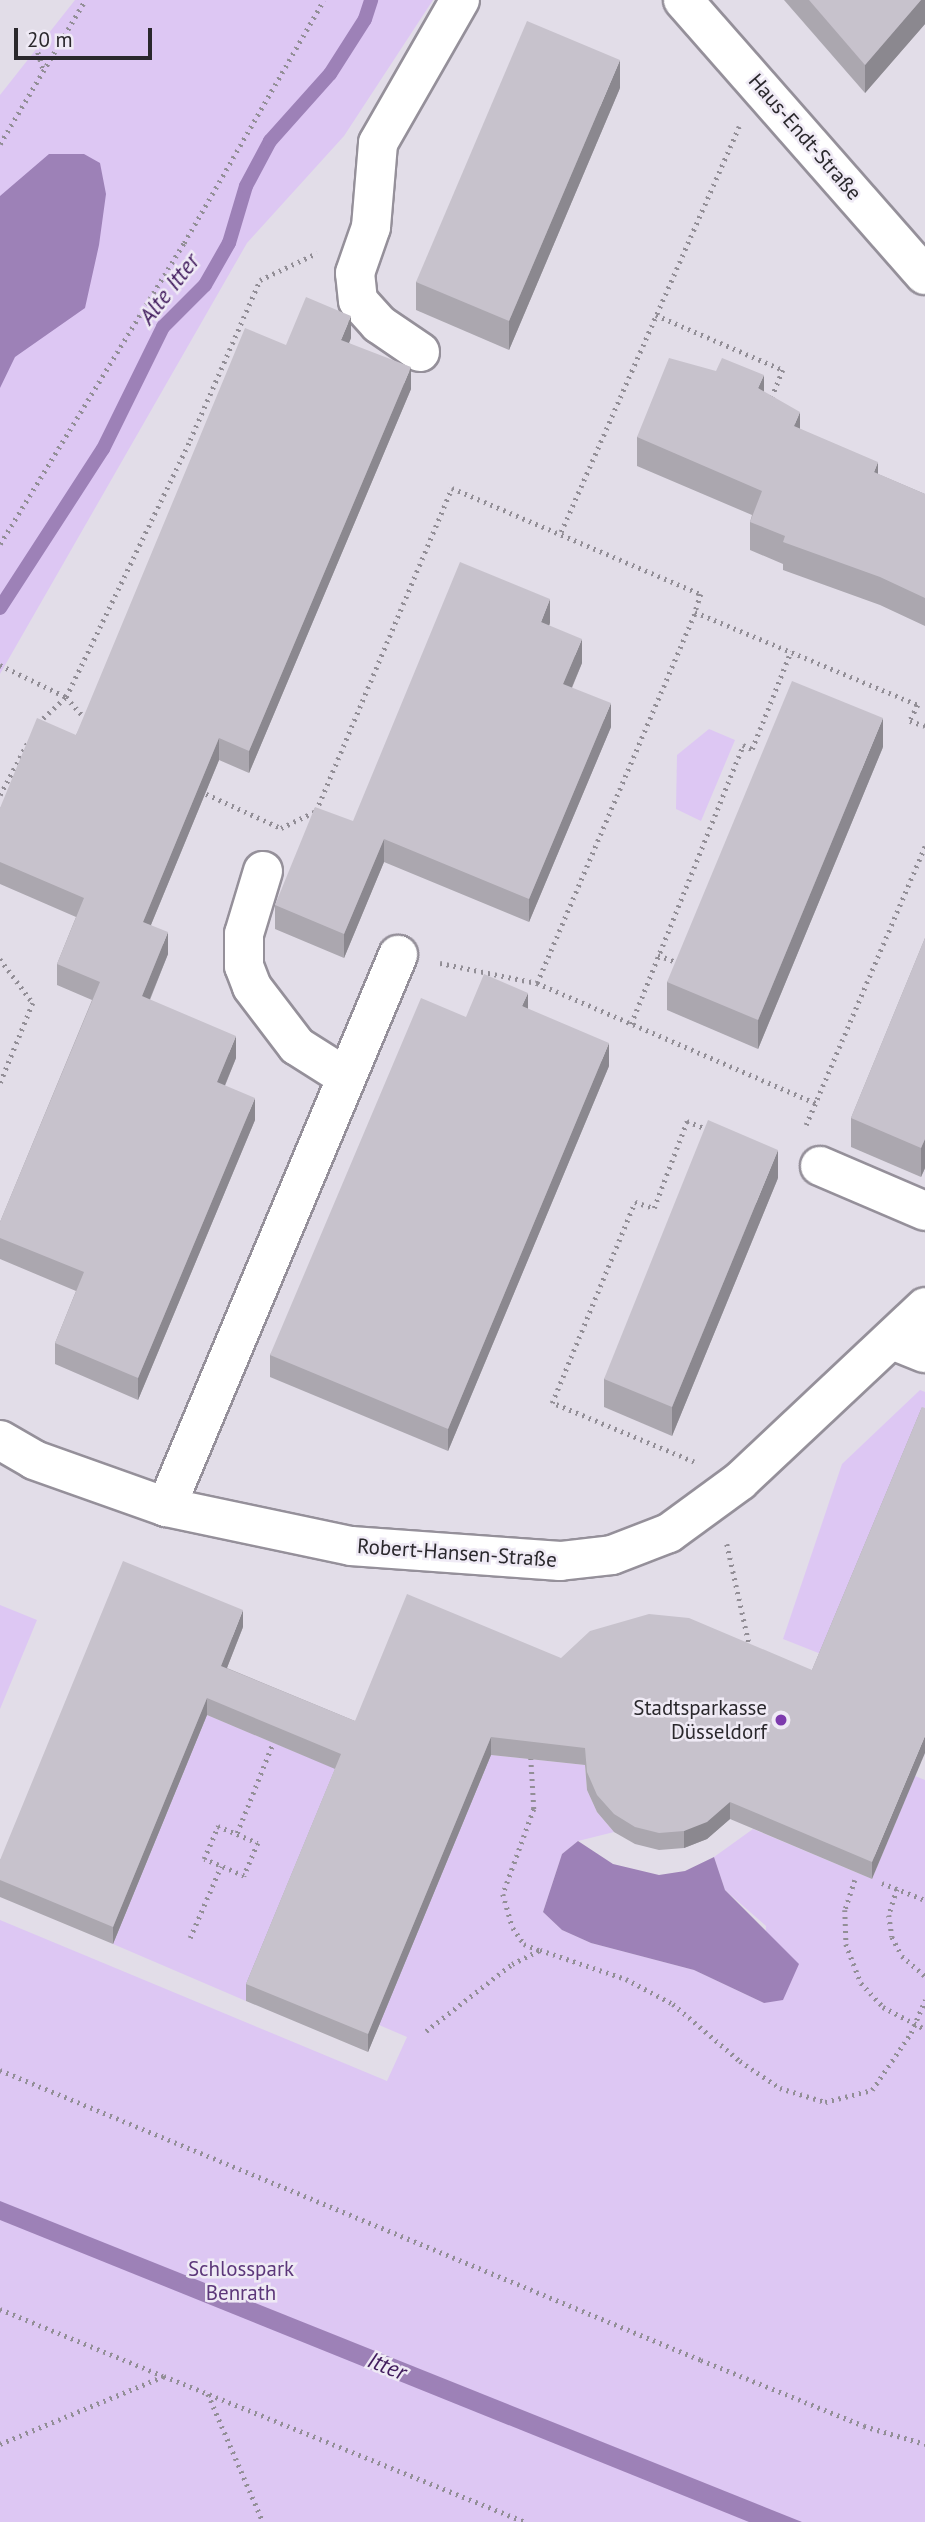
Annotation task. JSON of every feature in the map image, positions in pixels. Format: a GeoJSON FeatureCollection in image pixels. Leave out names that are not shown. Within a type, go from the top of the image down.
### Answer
{"type":"FeatureCollection","features":[{"type":"Feature","properties":{"kind":"street"},"geometry":{"type":"LineString","coordinates":[[420,352],[379,324],[358,301],[355,273],[371,227],[378,143],[460,0]]}},
{"type":"Feature","properties":{"kind":"street","name":"Haus-Endt-Straße"},"geometry":{"type":"LineString","coordinates":[[683,0],[758,82],[925,275]]}},
{"type":"Feature","properties":{"kind":"street"},"geometry":{"type":"LineString","coordinates":[[263,871],[244,934],[244,966],[252,988],[296,1046],[346,1076]]}},
{"type":"Feature","properties":{"kind":"street"},"geometry":{"type":"LineString","coordinates":[[166,1507],[398,955]]}},
{"type":"Feature","properties":{"kind":"street"},"geometry":{"type":"LineString","coordinates":[[810,1152],[925,1211]]}},
{"type":"Feature","properties":{"kind":"street","name":"Robert-Hansen-Straße"},"geometry":{"type":"LineString","coordinates":[[0,1440],[34,1460],[166,1507],[351,1546],[560,1561],[612,1555],[669,1533],[728,1490],[909,1347],[925,1307]]}},
{"type":"Feature","properties":{"kind":"path"},"geometry":{"type":"LineString","coordinates":[[0,144],[85,0]]}},
{"type":"Feature","properties":{"kind":"path"},"geometry":{"type":"LineString","coordinates":[[0,544],[184,243],[324,0]]}},
{"type":"Feature","properties":{"kind":"path"},"geometry":{"type":"LineString","coordinates":[[34,39],[43,69]]}},
{"type":"Feature","properties":{"kind":"path"},"geometry":{"type":"LineString","coordinates":[[561,532],[758,82]]}},
{"type":"Feature","properties":{"kind":"path"},"geometry":{"type":"LineString","coordinates":[[0,795],[37,724],[66,697],[190,440],[260,279],[371,227]]}},
{"type":"Feature","properties":{"kind":"path"},"geometry":{"type":"LineString","coordinates":[[656,314],[783,370],[769,405]]}},
{"type":"Feature","properties":{"kind":"path"},"geometry":{"type":"LineString","coordinates":[[194,789],[281,828],[316,811],[452,488],[561,532],[701,594],[537,983]]}},
{"type":"Feature","properties":{"kind":"path"},"geometry":{"type":"LineString","coordinates":[[695,612],[918,705],[910,721],[925,726]]}},
{"type":"Feature","properties":{"kind":"path"},"geometry":{"type":"LineString","coordinates":[[631,1024],[743,745],[752,749],[791,651]]}},
{"type":"Feature","properties":{"kind":"path"},"geometry":{"type":"LineString","coordinates":[[2,666],[66,697],[91,725]]}},
{"type":"Feature","properties":{"kind":"path"},"geometry":{"type":"LineString","coordinates":[[810,1152],[816,1103],[925,846]]}},
{"type":"Feature","properties":{"kind":"path"},"geometry":{"type":"LineString","coordinates":[[398,955],[537,983],[816,1103]]}},
{"type":"Feature","properties":{"kind":"path"},"geometry":{"type":"LineString","coordinates":[[658,955],[678,963]]}},
{"type":"Feature","properties":{"kind":"path"},"geometry":{"type":"LineString","coordinates":[[0,959],[33,1003],[0,1084]]}},
{"type":"Feature","properties":{"kind":"path"},"geometry":{"type":"LineString","coordinates":[[712,1132],[687,1121],[654,1208],[635,1202],[552,1403],[728,1490],[754,1662]]}},
{"type":"Feature","properties":{"kind":"path"},"geometry":{"type":"LineString","coordinates":[[237,1833],[273,1743]]}},
{"type":"Feature","properties":{"kind":"path"},"geometry":{"type":"LineString","coordinates":[[531,1758],[534,1809],[503,1894],[513,1928],[524,1944],[626,1979],[673,2004],[740,2061],[780,2088],[825,2102],[872,2090],[914,2026],[925,2000]]}},
{"type":"Feature","properties":{"kind":"path"},"geometry":{"type":"LineString","coordinates":[[218,1826],[237,1833],[258,1843],[244,1876],[204,1859],[218,1826]]}},
{"type":"Feature","properties":{"kind":"path"},"geometry":{"type":"LineString","coordinates":[[190,1938],[221,1866]]}},
{"type":"Feature","properties":{"kind":"path"},"geometry":{"type":"LineString","coordinates":[[856,1881],[845,1910],[846,1944],[860,1983],[883,2007],[914,2026],[925,2029]]}},
{"type":"Feature","properties":{"kind":"path"},"geometry":{"type":"LineString","coordinates":[[882,1883],[925,1900]]}},
{"type":"Feature","properties":{"kind":"path"},"geometry":{"type":"LineString","coordinates":[[897,1889],[890,1915],[892,1937],[902,1956],[925,1976]]}},
{"type":"Feature","properties":{"kind":"path"},"geometry":{"type":"LineString","coordinates":[[426,2031],[512,1964],[540,1950]]}},
{"type":"Feature","properties":{"kind":"path"},"geometry":{"type":"LineString","coordinates":[[0,2070],[864,2426],[925,2444]]}},
{"type":"Feature","properties":{"kind":"path"},"geometry":{"type":"LineString","coordinates":[[0,2309],[526,2522]]}},
{"type":"Feature","properties":{"kind":"path"},"geometry":{"type":"LineString","coordinates":[[0,2444],[164,2376]]}},
{"type":"Feature","properties":{"kind":"path"},"geometry":{"type":"LineString","coordinates":[[208,2394],[263,2522]]}},
{"type":"Feature","properties":{"kind":"green space"},"geometry":{"type":"Polygon","coordinates":[[[75,0],[433,0],[344,136],[247,243],[0,674],[0,95],[75,0]]]}},
{"type":"Feature","properties":{"kind":"green space"},"geometry":{"type":"Polygon","coordinates":[[[709,729],[735,740],[701,821],[676,809],[677,755],[709,729]]]}},
{"type":"Feature","properties":{"kind":"green space"},"geometry":{"type":"Polygon","coordinates":[[[920,1390],[925,1392],[925,1418],[826,1656],[783,1639],[842,1464],[920,1390]]]}},
{"type":"Feature","properties":{"kind":"green space"},"geometry":{"type":"Polygon","coordinates":[[[0,1605],[37,1620],[0,1709],[0,1605]]]}},
{"type":"Feature","properties":{"kind":"green space"},"geometry":{"type":"Polygon","coordinates":[[[207,1715],[341,1771],[246,2001],[113,1944],[207,1715]]]}},
{"type":"Feature","properties":{"kind":"green space","name":"Schlosspark Benrath"},"geometry":{"type":"Polygon","coordinates":[[[491,1755],[585,1765],[587,1790],[597,1812],[614,1832],[578,1841],[562,1854],[543,1912],[562,1930],[591,1943],[694,1970],[764,2003],[766,1926],[725,1890],[714,1857],[753,1829],[872,1879],[915,1776],[925,1780],[925,2522],[0,2522],[0,1920],[387,2081],[407,2037],[379,2025],[491,1755]]]}},
{"type":"Feature","properties":{"kind":"water"},"geometry":{"type":"Polygon","coordinates":[[[49,154],[84,154],[100,163],[106,194],[99,245],[85,308],[15,357],[0,388],[0,196],[49,154]]]}},
{"type":"Feature","properties":{"kind":"water"},"geometry":{"type":"Polygon","coordinates":[[[578,1841],[613,1864],[659,1875],[685,1871],[714,1857],[725,1890],[799,1964],[783,2000],[764,2003],[694,1970],[591,1943],[562,1930],[543,1912],[562,1854],[578,1841]]]}},
{"type":"Feature","properties":{"kind":"water","name":"Itter"},"geometry":{"type":"Polygon","coordinates":[[[0,2201],[802,2522],[749,2522],[0,2220],[0,2201]]]}},
{"type":"Feature","properties":{"kind":"building"},"geometry":{"type":"Polygon","coordinates":[[[809,0],[921,0],[865,65],[809,0]]]}},
{"type":"Feature","properties":{"kind":"building"},"geometry":{"type":"Polygon","coordinates":[[[527,21],[620,60],[509,321],[416,282],[527,21]]]}},
{"type":"Feature","properties":{"kind":"building"},"geometry":{"type":"Polygon","coordinates":[[[306,297],[351,316],[341,340],[411,367],[249,751],[219,738],[143,922],[168,932],[142,996],[236,1036],[217,1082],[255,1098],[138,1378],[55,1343],[84,1272],[0,1238],[0,1222],[100,982],[57,964],[84,898],[0,862],[0,808],[37,718],[76,735],[245,328],[286,345],[306,297]]]}},
{"type":"Feature","properties":{"kind":"building"},"geometry":{"type":"Polygon","coordinates":[[[669,358],[716,371],[722,358],[764,375],[758,388],[800,412],[794,426],[878,462],[874,472],[925,494],[925,598],[880,577],[783,542],[785,536],[750,522],[762,491],[637,437],[669,358]]]}},
{"type":"Feature","properties":{"kind":"building"},"geometry":{"type":"Polygon","coordinates":[[[460,562],[550,599],[541,622],[582,639],[563,684],[611,703],[529,899],[384,839],[344,934],[275,905],[315,807],[353,821],[460,562]]]}},
{"type":"Feature","properties":{"kind":"building"},"geometry":{"type":"Polygon","coordinates":[[[792,681],[883,718],[758,1020],[667,982],[792,681]]]}},
{"type":"Feature","properties":{"kind":"building"},"geometry":{"type":"Polygon","coordinates":[[[925,938],[925,1139],[921,1148],[851,1118],[925,938]]]}},
{"type":"Feature","properties":{"kind":"building"},"geometry":{"type":"Polygon","coordinates":[[[484,974],[528,993],[522,1006],[609,1043],[448,1429],[270,1355],[421,998],[466,1017],[484,974]]]}},
{"type":"Feature","properties":{"kind":"building"},"geometry":{"type":"Polygon","coordinates":[[[708,1120],[778,1150],[672,1407],[604,1379],[708,1120]]]}},
{"type":"Feature","properties":{"kind":"building"},"geometry":{"type":"Polygon","coordinates":[[[922,1407],[925,1408],[925,1736],[872,1862],[730,1802],[707,1822],[684,1831],[659,1833],[635,1827],[614,1814],[597,1795],[587,1772],[585,1748],[491,1737],[368,2034],[246,1984],[341,1754],[207,1698],[113,1927],[0,1880],[0,1860],[123,1561],[243,1610],[221,1666],[355,1721],[407,1594],[561,1658],[590,1631],[649,1614],[689,1618],[812,1670],[922,1407]]]}},
{"type":"Feature","properties":{"kind":"waterway","name":"Alte Itter"},"geometry":{"type":"LineString","coordinates":[[0,608],[103,449],[163,327],[205,285],[229,243],[246,186],[270,141],[330,74],[365,19],[371,0]]}},
{"type":"Feature","properties":{"kind":"place","name":"Stadtsparkasse Düsseldorf"},"geometry":{"type":"Point","coordinates":[781,1720]}}]}
